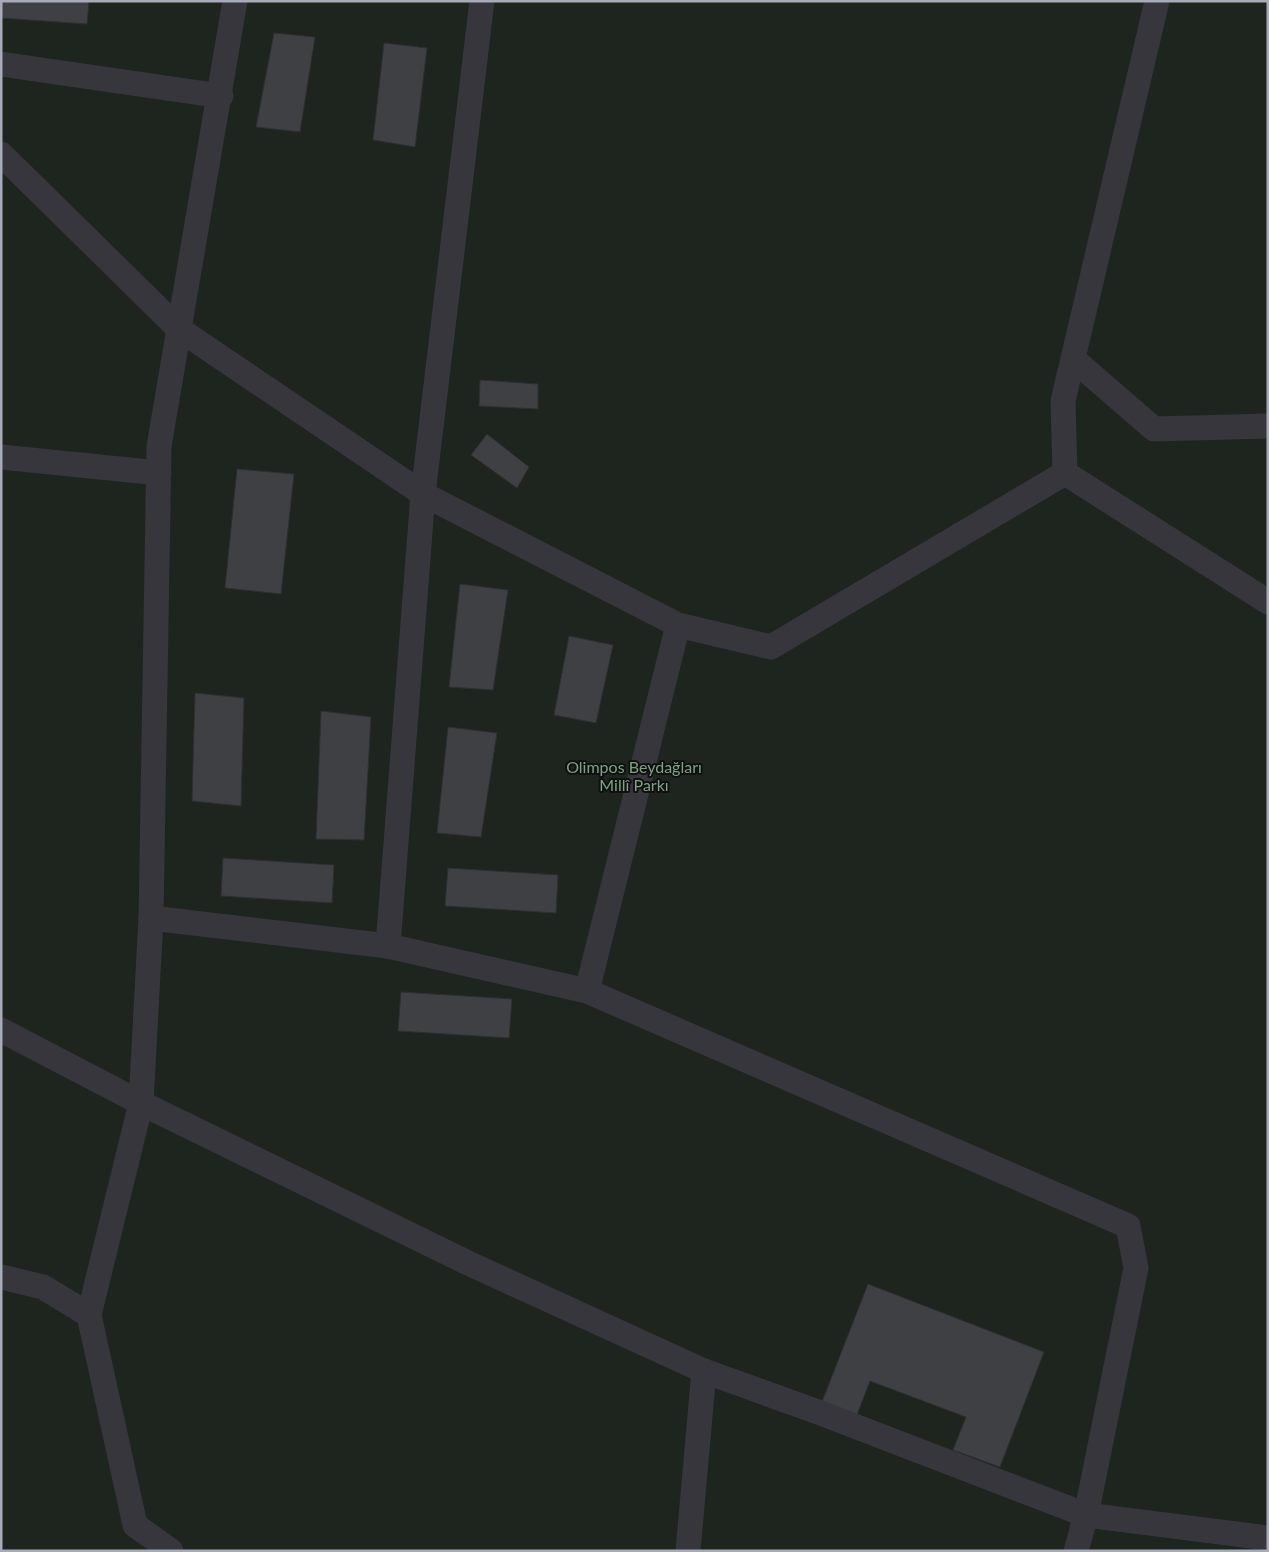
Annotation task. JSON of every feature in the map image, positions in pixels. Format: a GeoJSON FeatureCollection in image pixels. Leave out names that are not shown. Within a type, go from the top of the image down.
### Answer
{"type":"FeatureCollection","features":[{"type":"Feature","properties":{"kind":"street"},"geometry":{"type":"LineString","coordinates":[[171,1551],[135,1525],[89,1315],[141,1103],[151,918],[159,446],[221,96],[235,1]]}},
{"type":"Feature","properties":{"kind":"street"},"geometry":{"type":"LineString","coordinates":[[388,946],[423,494],[482,1]]}},
{"type":"Feature","properties":{"kind":"street"},"geometry":{"type":"LineString","coordinates":[[1065,473],[1063,402],[1158,1]]}},
{"type":"Feature","properties":{"kind":"street"},"geometry":{"type":"LineString","coordinates":[[1,64],[221,96]]}},
{"type":"Feature","properties":{"kind":"street"},"geometry":{"type":"LineString","coordinates":[[1,154],[179,329],[423,494],[678,624],[771,647],[1065,473]]}},
{"type":"Feature","properties":{"kind":"street"},"geometry":{"type":"LineString","coordinates":[[1073,359],[1154,429],[1268,426]]}},
{"type":"Feature","properties":{"kind":"street"},"geometry":{"type":"LineString","coordinates":[[1,457],[159,473]]}},
{"type":"Feature","properties":{"kind":"street"},"geometry":{"type":"LineString","coordinates":[[1065,473],[1268,602]]}},
{"type":"Feature","properties":{"kind":"street"},"geometry":{"type":"LineString","coordinates":[[587,991],[678,624]]}},
{"type":"Feature","properties":{"kind":"street"},"geometry":{"type":"LineString","coordinates":[[151,918],[388,946],[587,991],[1128,1226],[1136,1268],[1086,1516],[1076,1551]]}},
{"type":"Feature","properties":{"kind":"street"},"geometry":{"type":"LineString","coordinates":[[1,1030],[141,1103],[468,1263],[704,1371],[818,1412],[1086,1516],[1268,1538]]}},
{"type":"Feature","properties":{"kind":"street"},"geometry":{"type":"LineString","coordinates":[[1,1277],[43,1287],[89,1315]]}},
{"type":"Feature","properties":{"kind":"street"},"geometry":{"type":"LineString","coordinates":[[688,1551],[704,1371]]}},
{"type":"Feature","properties":{"kind":"green space","name":"Olimpos Beydağları Millî Parkı"},"geometry":{"type":"Polygon","coordinates":[[[1,1],[1268,1],[1268,1551],[1,1551],[1,1]]]}},
{"type":"Feature","properties":{"kind":"building"},"geometry":{"type":"Polygon","coordinates":[[[1,1],[89,1],[87,24],[1,18],[1,1]]]}},
{"type":"Feature","properties":{"kind":"building"},"geometry":{"type":"Polygon","coordinates":[[[274,33],[315,37],[300,132],[256,127],[274,33]]]}},
{"type":"Feature","properties":{"kind":"building"},"geometry":{"type":"Polygon","coordinates":[[[384,43],[427,48],[415,147],[373,140],[384,43]]]}},
{"type":"Feature","properties":{"kind":"building"},"geometry":{"type":"Polygon","coordinates":[[[480,380],[538,384],[538,409],[479,406],[480,380]]]}},
{"type":"Feature","properties":{"kind":"building"},"geometry":{"type":"Polygon","coordinates":[[[487,434],[529,467],[517,488],[471,455],[487,434]]]}},
{"type":"Feature","properties":{"kind":"building"},"geometry":{"type":"Polygon","coordinates":[[[237,469],[294,474],[281,594],[225,588],[237,469]]]}},
{"type":"Feature","properties":{"kind":"building"},"geometry":{"type":"Polygon","coordinates":[[[460,584],[508,590],[493,690],[449,687],[460,584]]]}},
{"type":"Feature","properties":{"kind":"building"},"geometry":{"type":"Polygon","coordinates":[[[569,636],[613,645],[596,723],[554,715],[569,636]]]}},
{"type":"Feature","properties":{"kind":"building"},"geometry":{"type":"Polygon","coordinates":[[[195,693],[244,698],[241,806],[192,801],[195,693]]]}},
{"type":"Feature","properties":{"kind":"building"},"geometry":{"type":"Polygon","coordinates":[[[321,711],[371,717],[364,840],[316,839],[321,711]]]}},
{"type":"Feature","properties":{"kind":"building"},"geometry":{"type":"Polygon","coordinates":[[[448,727],[497,733],[481,837],[437,833],[448,727]]]}},
{"type":"Feature","properties":{"kind":"building"},"geometry":{"type":"Polygon","coordinates":[[[223,858],[334,865],[332,903],[221,896],[223,858]]]}},
{"type":"Feature","properties":{"kind":"building"},"geometry":{"type":"Polygon","coordinates":[[[448,868],[558,875],[556,913],[445,906],[448,868]]]}},
{"type":"Feature","properties":{"kind":"building"},"geometry":{"type":"Polygon","coordinates":[[[401,992],[512,999],[509,1038],[398,1031],[401,992]]]}},
{"type":"Feature","properties":{"kind":"building"},"geometry":{"type":"Polygon","coordinates":[[[868,1284],[1044,1352],[1000,1467],[953,1450],[966,1417],[870,1381],[853,1425],[818,1412],[868,1284]]]}}]}
